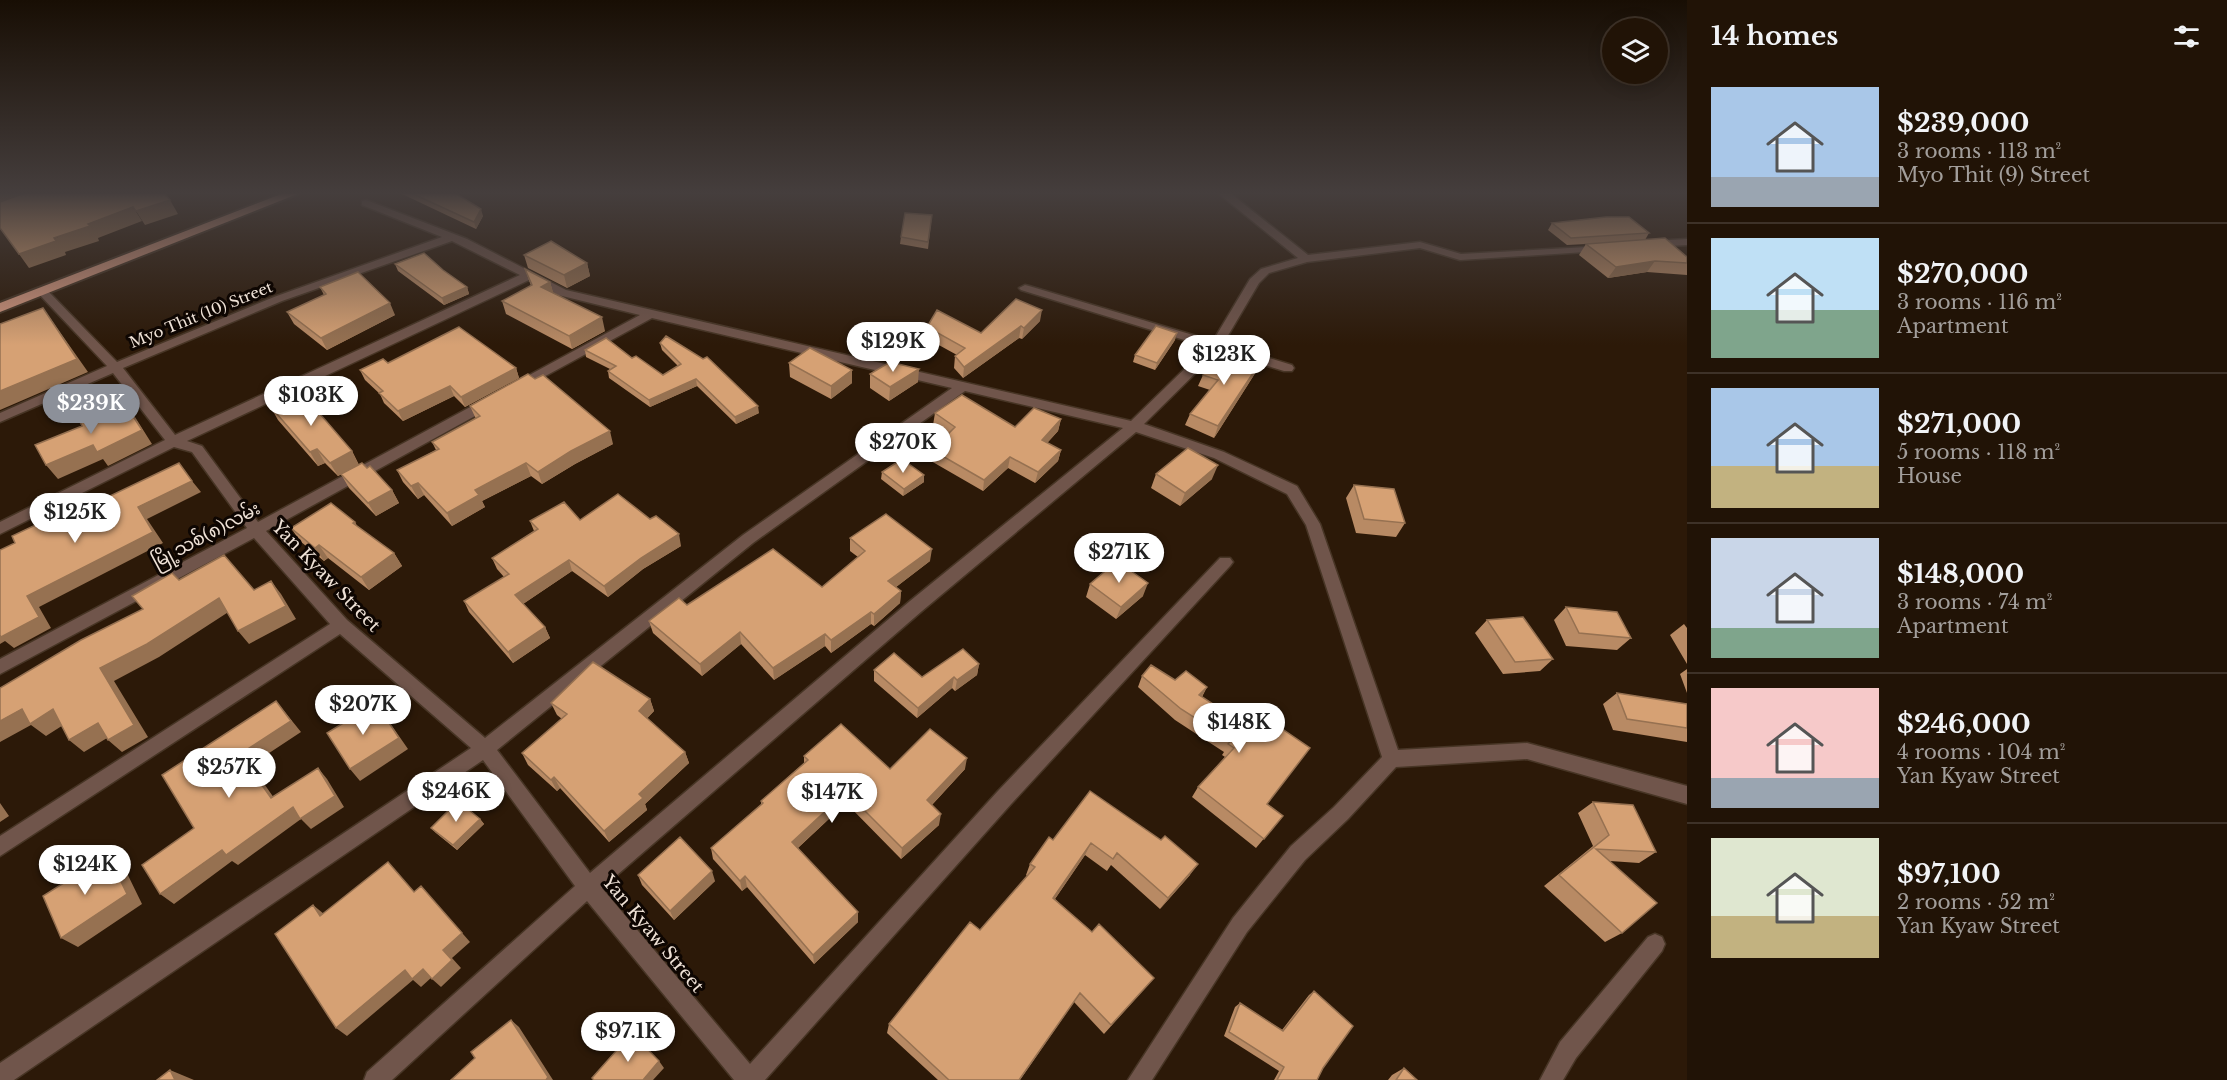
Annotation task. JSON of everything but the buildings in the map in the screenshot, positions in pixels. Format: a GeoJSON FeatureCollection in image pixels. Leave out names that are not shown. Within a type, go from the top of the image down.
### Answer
{"type":"FeatureCollection","features":[{"type":"Feature","properties":{"kind":"highway"},"geometry":{"type":"LineString","coordinates":[[0,308],[165,243]]}},
{"type":"Feature","properties":{"kind":"street","name":"Myo Thit (10) Street"},"geometry":{"type":"LineString","coordinates":[[0,418],[278,299],[434,243]]}},
{"type":"Feature","properties":{"kind":"street"},"geometry":{"type":"LineString","coordinates":[[464,243],[562,293],[1134,426],[1219,455],[1292,490],[1312,524],[1392,759]]}},
{"type":"Feature","properties":{"kind":"street"},"geometry":{"type":"LineString","coordinates":[[1286,243],[1306,259]]}},
{"type":"Feature","properties":{"kind":"street"},"geometry":{"type":"LineString","coordinates":[[1640,245],[1665,243]]}},
{"type":"Feature","properties":{"kind":"street"},"geometry":{"type":"LineString","coordinates":[[375,1080],[588,887],[916,606],[1134,426],[1216,346],[1254,281],[1265,271],[1306,259],[1420,245],[1460,257],[1617,247]]}},
{"type":"Feature","properties":{"kind":"street"},"geometry":{"type":"LineString","coordinates":[[0,528],[173,442],[528,276]]}},
{"type":"Feature","properties":{"kind":"street"},"geometry":{"type":"LineString","coordinates":[[1025,288],[1288,368]]}},
{"type":"Feature","properties":{"kind":"street"},"geometry":{"type":"LineString","coordinates":[[42,291],[115,367],[173,442]]}},
{"type":"Feature","properties":{"kind":"street","name":"မြို့သစ်(၈)လမ်း"},"geometry":{"type":"LineString","coordinates":[[0,667],[650,314]]}},
{"type":"Feature","properties":{"kind":"street"},"geometry":{"type":"LineString","coordinates":[[0,1076],[485,749],[748,539],[963,386]]}},
{"type":"Feature","properties":{"kind":"street","name":"Yan Kyaw Street"},"geometry":{"type":"LineString","coordinates":[[173,442],[197,449],[256,530],[341,625],[485,749],[588,887],[750,1080]]}},
{"type":"Feature","properties":{"kind":"street"},"geometry":{"type":"LineString","coordinates":[[750,1080],[1005,797],[1225,562]]}},
{"type":"Feature","properties":{"kind":"street"},"geometry":{"type":"LineString","coordinates":[[0,847],[341,625]]}},
{"type":"Feature","properties":{"kind":"street"},"geometry":{"type":"LineString","coordinates":[[1139,1080],[1240,925],[1299,853],[1392,759],[1527,752],[1687,795]]}},
{"type":"Feature","properties":{"kind":"street"},"geometry":{"type":"LineString","coordinates":[[1551,1080],[1568,1050],[1654,944]]}}]}
